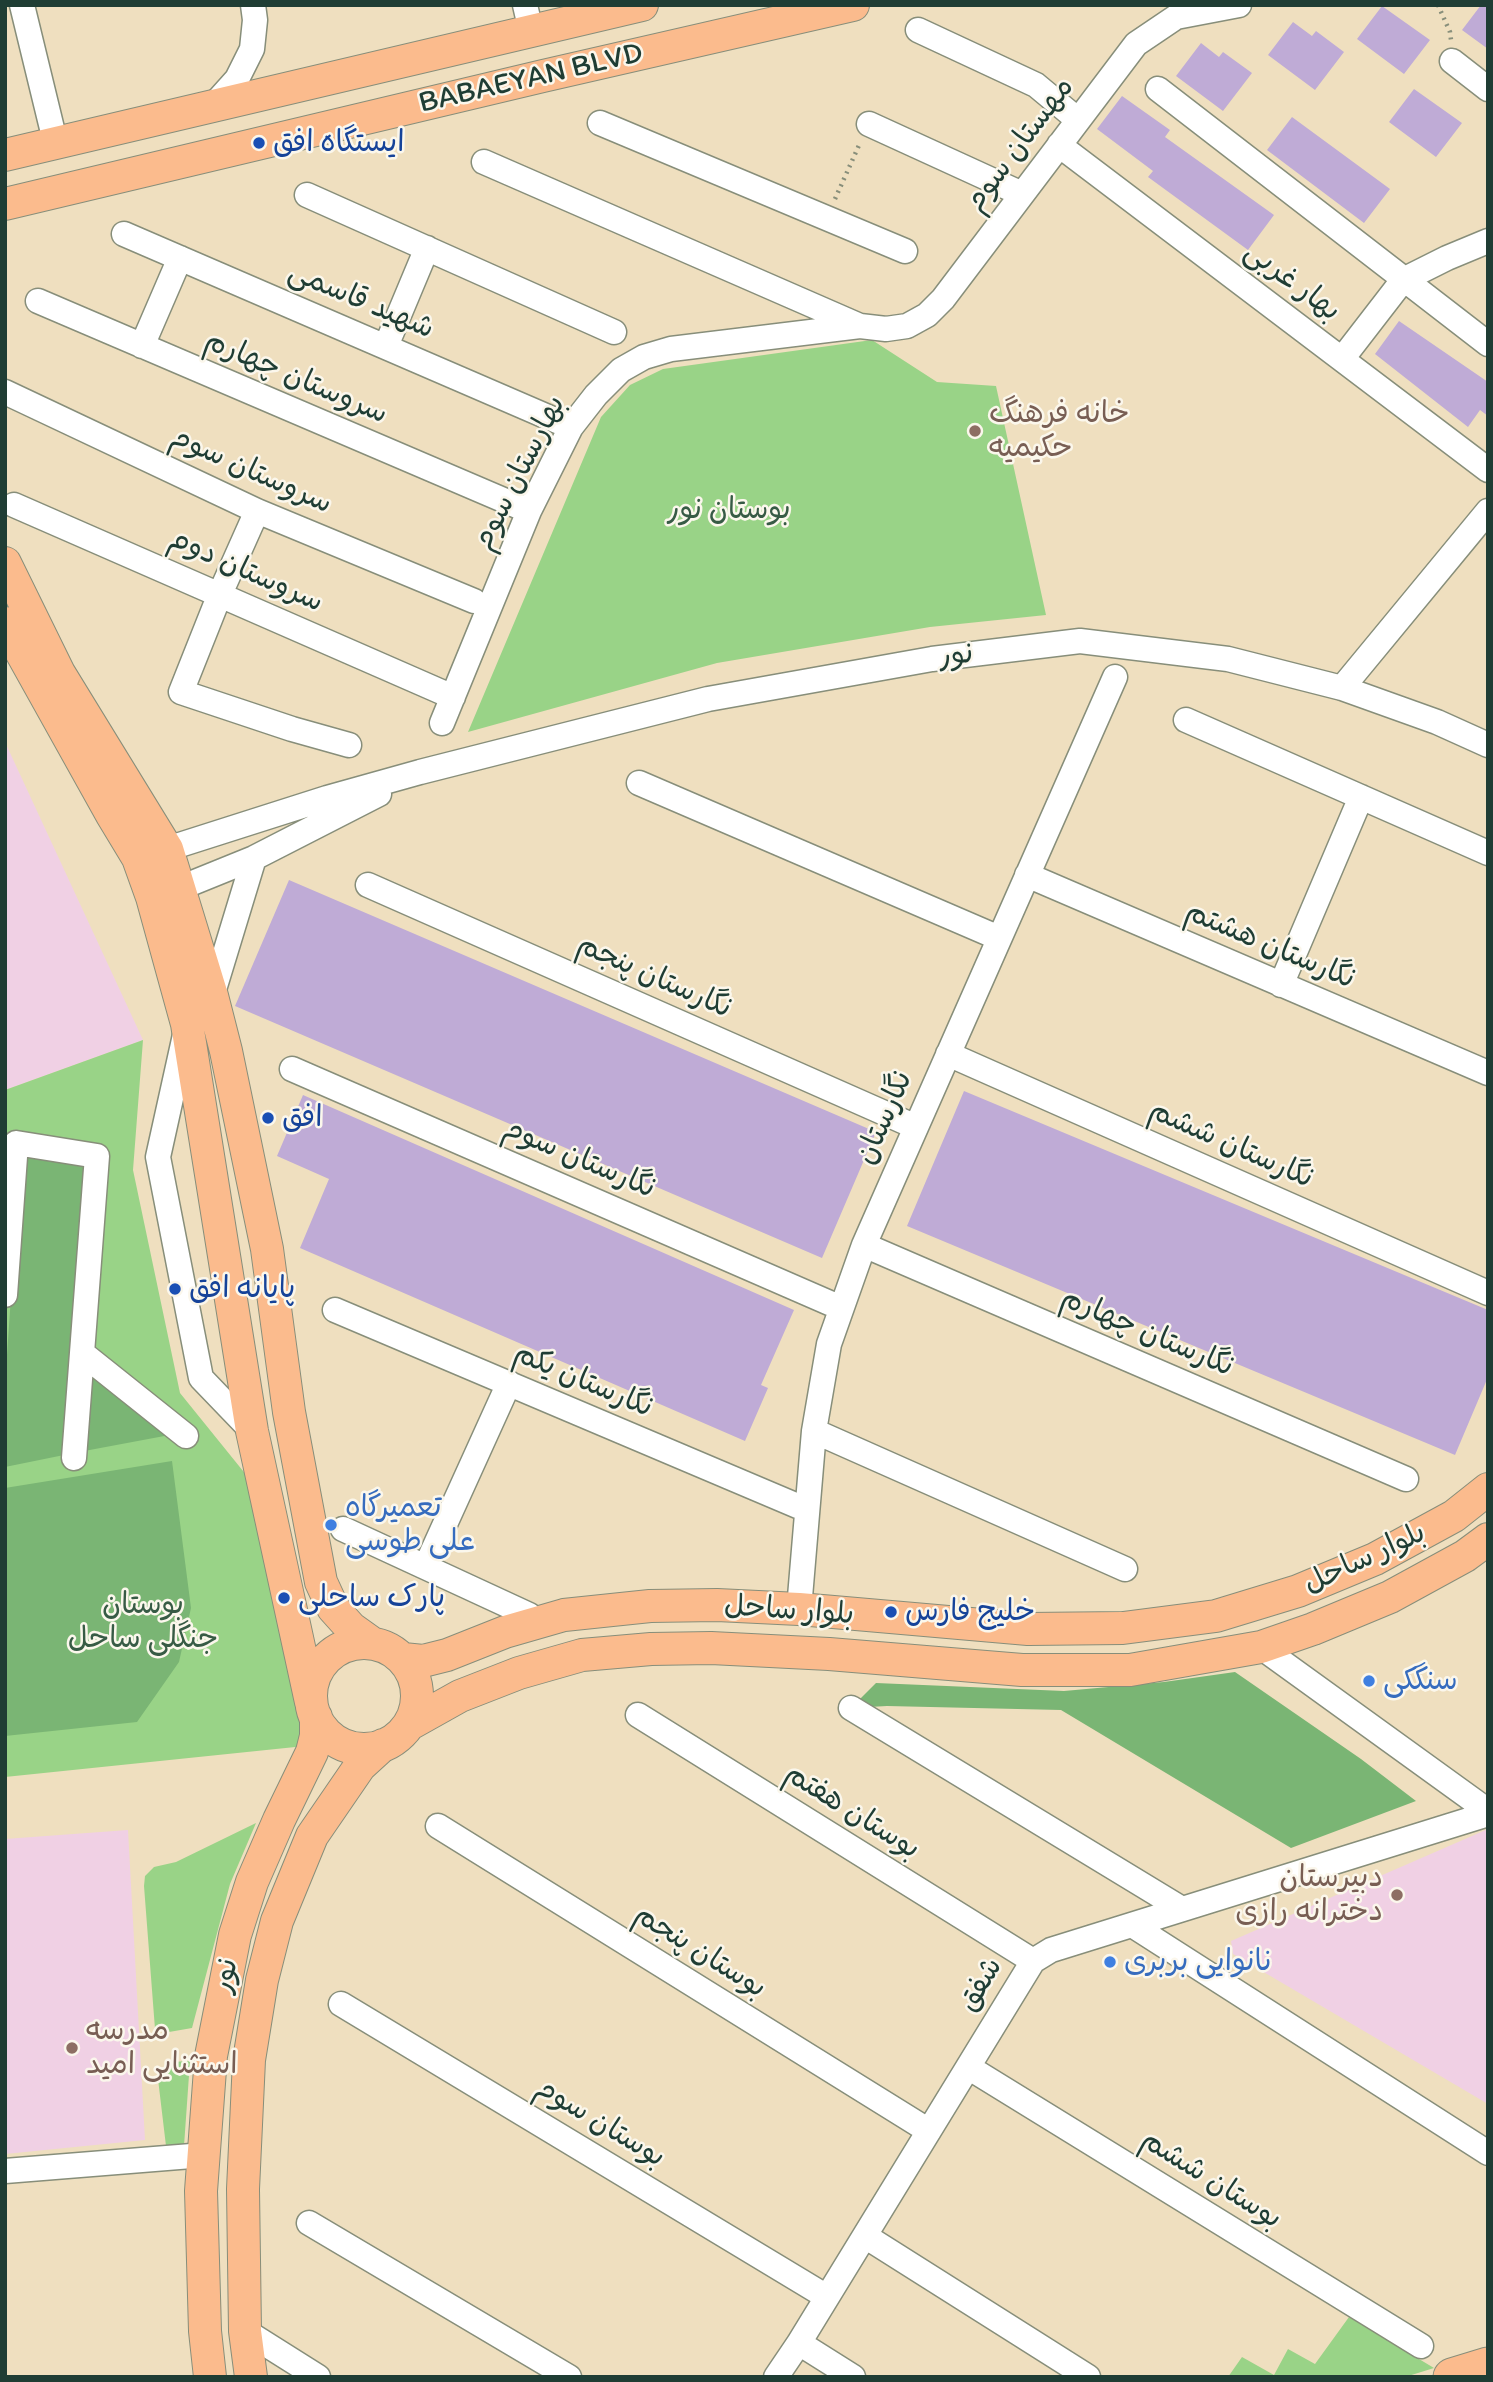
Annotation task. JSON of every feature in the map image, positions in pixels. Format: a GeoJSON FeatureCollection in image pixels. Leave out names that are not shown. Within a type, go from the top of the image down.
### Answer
{"type":"FeatureCollection","features":[{"type":"Feature","properties":{"kind":"highway"},"geometry":{"type":"LineString","coordinates":[[1452,2377],[1488,2366]]}},
{"type":"Feature","properties":{"kind":"main road","name":"BABAEYAN BLVD"},"geometry":{"type":"LineString","coordinates":[[5,155],[211,108],[528,18],[642,5]]}},
{"type":"Feature","properties":{"kind":"main road","name":"BABAEYAN BLVD"},"geometry":{"type":"LineString","coordinates":[[5,204],[853,5]]}},
{"type":"Feature","properties":{"kind":"main road"},"geometry":{"type":"LineString","coordinates":[[528,18],[543,76]]}},
{"type":"Feature","properties":{"kind":"main road"},"geometry":{"type":"LineString","coordinates":[[5,563],[153,853],[166,892],[212,996],[267,1249],[289,1412],[321,1582],[333,1608],[351,1628],[372,1643]]}},
{"type":"Feature","properties":{"kind":"main road"},"geometry":{"type":"LineString","coordinates":[[5,623],[112,815],[153,853]]}},
{"type":"Feature","properties":{"kind":"main road"},"geometry":{"type":"LineString","coordinates":[[166,892],[252,1431],[314,1709],[324,1730],[336,1740],[351,1747],[366,1749],[383,1745],[398,1737],[410,1724],[417,1707],[417,1690],[413,1673],[403,1659],[389,1648],[372,1643],[355,1643],[338,1649],[326,1658],[314,1679],[314,1709]]}},
{"type":"Feature","properties":{"kind":"main road","name":"بلوار ساحل"},"geometry":{"type":"LineString","coordinates":[[403,1659],[423,1661],[447,1655],[505,1632],[564,1615],[664,1606],[717,1605],[799,1609],[1028,1629],[1123,1628],[1216,1616],[1298,1591],[1375,1559],[1454,1516],[1488,1489]]}},
{"type":"Feature","properties":{"kind":"main road","name":"بلوار ساحل"},"geometry":{"type":"LineString","coordinates":[[410,1724],[460,1696],[519,1673],[582,1655],[651,1649],[712,1648],[829,1654],[1022,1670],[1130,1670],[1261,1647],[1313,1629],[1390,1597],[1465,1556],[1488,1539]]}},
{"type":"Feature","properties":{"kind":"main road"},"geometry":{"type":"LineString","coordinates":[[1216,1616],[1261,1647]]}},
{"type":"Feature","properties":{"kind":"main road","name":"نور"},"geometry":{"type":"LineString","coordinates":[[209,2377],[201,2191],[211,2056],[235,1936],[279,1819],[312,1752],[316,1736],[314,1709]]}},
{"type":"Feature","properties":{"kind":"main road","name":"نور"},"geometry":{"type":"LineString","coordinates":[[251,2377],[245,2331],[243,2189],[248,2073],[262,1980],[277,1922],[312,1836],[360,1766],[383,1745]]}},
{"type":"Feature","properties":{"kind":"main road"},"geometry":{"type":"LineString","coordinates":[[205,2331],[245,2331]]}},
{"type":"Feature","properties":{"kind":"street"},"geometry":{"type":"LineString","coordinates":[[22,5],[56,145]]}},
{"type":"Feature","properties":{"kind":"street"},"geometry":{"type":"LineString","coordinates":[[211,108],[237,79],[252,48],[255,20],[253,5]]}},
{"type":"Feature","properties":{"kind":"street","name":"مهستان سوم"},"geometry":{"type":"LineString","coordinates":[[860,326],[886,330],[908,326],[927,315],[943,299],[1136,44],[1176,17],[1239,5]]}},
{"type":"Feature","properties":{"kind":"street"},"geometry":{"type":"LineString","coordinates":[[918,30],[1035,85],[1078,120]]}},
{"type":"Feature","properties":{"kind":"street"},"geometry":{"type":"LineString","coordinates":[[1452,61],[1488,89]]}},
{"type":"Feature","properties":{"kind":"street"},"geometry":{"type":"LineString","coordinates":[[1158,89],[1488,344]]}},
{"type":"Feature","properties":{"kind":"street"},"geometry":{"type":"LineString","coordinates":[[600,124],[905,251]]}},
{"type":"Feature","properties":{"kind":"street"},"geometry":{"type":"LineString","coordinates":[[869,124],[1022,194]]}},
{"type":"Feature","properties":{"kind":"street","name":"بهار غربی"},"geometry":{"type":"LineString","coordinates":[[1059,145],[1488,470]]}},
{"type":"Feature","properties":{"kind":"street"},"geometry":{"type":"LineString","coordinates":[[484,162],[860,326]]}},
{"type":"Feature","properties":{"kind":"street"},"geometry":{"type":"LineString","coordinates":[[307,195],[614,332]]}},
{"type":"Feature","properties":{"kind":"street","name":"شهید قاسمی"},"geometry":{"type":"LineString","coordinates":[[124,233],[571,427]]}},
{"type":"Feature","properties":{"kind":"street"},"geometry":{"type":"LineString","coordinates":[[1342,359],[1403,280],[1488,241]]}},
{"type":"Feature","properties":{"kind":"street"},"geometry":{"type":"LineString","coordinates":[[386,346],[427,248]]}},
{"type":"Feature","properties":{"kind":"street"},"geometry":{"type":"LineString","coordinates":[[142,346],[180,258]]}},
{"type":"Feature","properties":{"kind":"street","name":"سروستان چهارم"},"geometry":{"type":"LineString","coordinates":[[38,301],[528,511]]}},
{"type":"Feature","properties":{"kind":"street","name":"بهارستان سوم"},"geometry":{"type":"LineString","coordinates":[[442,723],[528,511],[571,427],[596,395],[621,370],[644,357],[671,349],[860,326]]}},
{"type":"Feature","properties":{"kind":"street","name":"سروستان سوم"},"geometry":{"type":"LineString","coordinates":[[5,392],[257,511],[474,601]]}},
{"type":"Feature","properties":{"kind":"street","name":"سروستان دوم"},"geometry":{"type":"LineString","coordinates":[[14,505],[453,697]]}},
{"type":"Feature","properties":{"kind":"street"},"geometry":{"type":"LineString","coordinates":[[257,511],[181,692],[349,745]]}},
{"type":"Feature","properties":{"kind":"street"},"geometry":{"type":"LineString","coordinates":[[1342,688],[1488,511]]}},
{"type":"Feature","properties":{"kind":"street","name":"نور"},"geometry":{"type":"LineString","coordinates":[[420,772],[708,699],[932,659],[1080,641],[1228,659],[1342,688],[1437,722],[1488,746]]}},
{"type":"Feature","properties":{"kind":"street","name":"نگارستان"},"geometry":{"type":"LineString","coordinates":[[799,1609],[814,1431],[829,1344],[841,1308],[864,1245],[1115,677]]}},
{"type":"Feature","properties":{"kind":"street"},"geometry":{"type":"LineString","coordinates":[[1186,719],[1488,853]]}},
{"type":"Feature","properties":{"kind":"street"},"geometry":{"type":"LineString","coordinates":[[153,853],[327,798],[420,772]]}},
{"type":"Feature","properties":{"kind":"street"},"geometry":{"type":"LineString","coordinates":[[166,892],[302,836],[420,772]]}},
{"type":"Feature","properties":{"kind":"street"},"geometry":{"type":"LineString","coordinates":[[639,783],[999,938]]}},
{"type":"Feature","properties":{"kind":"street"},"geometry":{"type":"LineString","coordinates":[[1281,985],[1361,797]]}},
{"type":"Feature","properties":{"kind":"street"},"geometry":{"type":"LineString","coordinates":[[212,996],[254,858]]}},
{"type":"Feature","properties":{"kind":"street","name":"نگارستان هشتم"},"geometry":{"type":"LineString","coordinates":[[1027,875],[1488,1073]]}},
{"type":"Feature","properties":{"kind":"street","name":"نگارستان پنجم"},"geometry":{"type":"LineString","coordinates":[[368,885],[916,1127]]}},
{"type":"Feature","properties":{"kind":"street"},"geometry":{"type":"LineString","coordinates":[[187,1024],[158,1157],[201,1378],[252,1431]]}},
{"type":"Feature","properties":{"kind":"street","name":"نگارستان ششم"},"geometry":{"type":"LineString","coordinates":[[948,1055],[1488,1293]]}},
{"type":"Feature","properties":{"kind":"street","name":"نگارستان سوم"},"geometry":{"type":"LineString","coordinates":[[292,1069],[841,1308]]}},
{"type":"Feature","properties":{"kind":"street"},"geometry":{"type":"LineString","coordinates":[[5,1295],[10,1168],[16,1143],[97,1156],[74,1458]]}},
{"type":"Feature","properties":{"kind":"street","name":"نگارستان چهارم"},"geometry":{"type":"LineString","coordinates":[[864,1245],[1406,1479]]}},
{"type":"Feature","properties":{"kind":"street","name":"نگارستان یکم"},"geometry":{"type":"LineString","coordinates":[[335,1310],[807,1510]]}},
{"type":"Feature","properties":{"kind":"street"},"geometry":{"type":"LineString","coordinates":[[82,1353],[186,1436]]}},
{"type":"Feature","properties":{"kind":"street"},"geometry":{"type":"LineString","coordinates":[[426,1566],[509,1383]]}},
{"type":"Feature","properties":{"kind":"street"},"geometry":{"type":"LineString","coordinates":[[814,1431],[1125,1569]]}},
{"type":"Feature","properties":{"kind":"street"},"geometry":{"type":"LineString","coordinates":[[343,1529],[529,1615]]}},
{"type":"Feature","properties":{"kind":"street"},"geometry":{"type":"LineString","coordinates":[[1261,1647],[1488,1812]]}},
{"type":"Feature","properties":{"kind":"street"},"geometry":{"type":"LineString","coordinates":[[850,1708],[1182,1909]]}},
{"type":"Feature","properties":{"kind":"street","name":"بوستان هفتم"},"geometry":{"type":"LineString","coordinates":[[638,1716],[1033,1961]]}},
{"type":"Feature","properties":{"kind":"street","name":"شفق"},"geometry":{"type":"LineString","coordinates":[[776,2377],[1033,1961],[1051,1950],[1488,1812]]}},
{"type":"Feature","properties":{"kind":"street","name":"بوستان پنجم"},"geometry":{"type":"LineString","coordinates":[[438,1826],[929,2132]]}},
{"type":"Feature","properties":{"kind":"street"},"geometry":{"type":"LineString","coordinates":[[1132,1925],[1488,2153]]}},
{"type":"Feature","properties":{"kind":"street","name":"بوستان سوم"},"geometry":{"type":"LineString","coordinates":[[341,2004],[827,2297]]}},
{"type":"Feature","properties":{"kind":"street","name":"بوستان ششم"},"geometry":{"type":"LineString","coordinates":[[968,2067],[1421,2346]]}},
{"type":"Feature","properties":{"kind":"street"},"geometry":{"type":"LineString","coordinates":[[5,2171],[204,2155]]}},
{"type":"Feature","properties":{"kind":"street"},"geometry":{"type":"LineString","coordinates":[[309,2223],[569,2377]]}},
{"type":"Feature","properties":{"kind":"street"},"geometry":{"type":"LineString","coordinates":[[865,2236],[1088,2377]]}},
{"type":"Feature","properties":{"kind":"street"},"geometry":{"type":"LineString","coordinates":[[245,2331],[318,2377]]}},
{"type":"Feature","properties":{"kind":"street"},"geometry":{"type":"LineString","coordinates":[[799,2343],[853,2377]]}},
{"type":"Feature","properties":{"kind":"path"},"geometry":{"type":"LineString","coordinates":[[1438,5],[1450,32],[1452,61]]}},
{"type":"Feature","properties":{"kind":"path"},"geometry":{"type":"LineString","coordinates":[[825,219],[869,124]]}},
{"type":"Feature","properties":{"kind":"shaded area"},"geometry":{"type":"Polygon","coordinates":[[[5,742],[143,1040],[5,1090],[5,742]]]}},
{"type":"Feature","properties":{"kind":"shaded area"},"geometry":{"type":"Polygon","coordinates":[[[1488,1829],[1488,2104],[1233,1954],[1231,1941],[1488,1829]]]}},
{"type":"Feature","properties":{"kind":"shaded area","name":"مدرسه استثنایی امید"},"geometry":{"type":"Polygon","coordinates":[[[128,1830],[145,2140],[5,2154],[5,1839],[128,1830]]]}},
{"type":"Feature","properties":{"kind":"green space","name":"بوستان نور"},"geometry":{"type":"Polygon","coordinates":[[[872,340],[937,382],[996,386],[1046,615],[930,627],[717,663],[468,732],[601,417],[630,385],[663,369],[872,340]]]}},
{"type":"Feature","properties":{"kind":"green space","name":"بوستان جنگلی ساحل"},"geometry":{"type":"Polygon","coordinates":[[[143,1040],[133,1170],[180,1393],[260,1492],[305,1746],[5,1777],[5,1090],[143,1040]]]}},
{"type":"Feature","properties":{"kind":"green space"},"geometry":{"type":"Polygon","coordinates":[[[21,1151],[93,1160],[64,1455],[5,1467],[5,1384],[21,1151]]]}},
{"type":"Feature","properties":{"kind":"green space"},"geometry":{"type":"Polygon","coordinates":[[[84,1359],[175,1434],[79,1452],[84,1359]]]}},
{"type":"Feature","properties":{"kind":"green space"},"geometry":{"type":"Polygon","coordinates":[[[172,1461],[191,1608],[179,1662],[137,1722],[5,1736],[5,1488],[172,1461]]]}},
{"type":"Feature","properties":{"kind":"green space"},"geometry":{"type":"Polygon","coordinates":[[[1235,1672],[1361,1759],[1416,1801],[1291,1848],[1061,1710],[887,1706],[851,1708],[876,1683],[1064,1691],[1235,1672]]]}},
{"type":"Feature","properties":{"kind":"green space"},"geometry":{"type":"Polygon","coordinates":[[[256,1823],[230,1884],[192,2028],[169,2032],[155,2029],[145,1876],[154,1867],[176,1862],[256,1823]]]}},
{"type":"Feature","properties":{"kind":"green space"},"geometry":{"type":"Polygon","coordinates":[[[190,2061],[184,2146],[166,2146],[158,2079],[166,2076],[170,2062],[190,2061]]]}},
{"type":"Feature","properties":{"kind":"green space"},"geometry":{"type":"Polygon","coordinates":[[[1349,2317],[1434,2368],[1405,2377],[1228,2377],[1242,2357],[1274,2375],[1288,2349],[1315,2364],[1349,2317]]]}},
{"type":"Feature","properties":{"kind":"building"},"geometry":{"type":"Polygon","coordinates":[[[1481,5],[1488,5],[1488,49],[1462,30],[1481,5]]]}},
{"type":"Feature","properties":{"kind":"building"},"geometry":{"type":"Polygon","coordinates":[[[1382,6],[1430,40],[1404,74],[1357,39],[1382,6]]]}},
{"type":"Feature","properties":{"kind":"building"},"geometry":{"type":"Polygon","coordinates":[[[1293,22],[1312,36],[1316,31],[1344,52],[1315,90],[1268,55],[1293,22]]]}},
{"type":"Feature","properties":{"kind":"building"},"geometry":{"type":"Polygon","coordinates":[[[1201,43],[1219,57],[1223,52],[1252,73],[1223,111],[1176,76],[1201,43]]]}},
{"type":"Feature","properties":{"kind":"building"},"geometry":{"type":"Polygon","coordinates":[[[1414,89],[1462,123],[1436,157],[1389,122],[1414,89]]]}},
{"type":"Feature","properties":{"kind":"building"},"geometry":{"type":"Polygon","coordinates":[[[1122,96],[1170,130],[1165,137],[1274,215],[1248,250],[1148,177],[1153,171],[1097,129],[1122,96]]]}},
{"type":"Feature","properties":{"kind":"building"},"geometry":{"type":"Polygon","coordinates":[[[1292,117],[1390,189],[1364,223],[1267,150],[1292,117]]]}},
{"type":"Feature","properties":{"kind":"building"},"geometry":{"type":"Polygon","coordinates":[[[1399,321],[1488,382],[1488,416],[1480,410],[1468,427],[1375,354],[1399,321]]]}},
{"type":"Feature","properties":{"kind":"building"},"geometry":{"type":"Polygon","coordinates":[[[289,880],[876,1132],[822,1258],[235,1006],[289,880]]]}},
{"type":"Feature","properties":{"kind":"building"},"geometry":{"type":"Polygon","coordinates":[[[964,1091],[1488,1310],[1488,1377],[1455,1455],[907,1226],[964,1091]]]}},
{"type":"Feature","properties":{"kind":"building"},"geometry":{"type":"Polygon","coordinates":[[[303,1095],[794,1310],[761,1385],[768,1388],[745,1441],[300,1248],[329,1179],[277,1156],[303,1095]]]}},
{"type":"Feature","properties":{"kind":"place","name":"ایستگاه افق"},"geometry":{"type":"Point","coordinates":[259,143]}},
{"type":"Feature","properties":{"kind":"place","name":"خانه فرهنگ حکیمیه"},"geometry":{"type":"Point","coordinates":[975,431]}},
{"type":"Feature","properties":{"kind":"place","name":"افق"},"geometry":{"type":"Point","coordinates":[268,1118]}},
{"type":"Feature","properties":{"kind":"place","name":"پایانه افق"},"geometry":{"type":"Point","coordinates":[175,1289]}},
{"type":"Feature","properties":{"kind":"place","name":"تعمیرگاه علی طوسی"},"geometry":{"type":"Point","coordinates":[331,1525]}},
{"type":"Feature","properties":{"kind":"place","name":"پارک ساحلی"},"geometry":{"type":"Point","coordinates":[284,1598]}},
{"type":"Feature","properties":{"kind":"place","name":"خلیج فارس"},"geometry":{"type":"Point","coordinates":[891,1612]}},
{"type":"Feature","properties":{"kind":"place","name":"سنگکی"},"geometry":{"type":"Point","coordinates":[1369,1681]}},
{"type":"Feature","properties":{"kind":"place","name":"دبیرستان دخترانه رازی"},"geometry":{"type":"Point","coordinates":[1397,1895]}},
{"type":"Feature","properties":{"kind":"place","name":"نانوایی بربری"},"geometry":{"type":"Point","coordinates":[1110,1962]}},
{"type":"Feature","properties":{"kind":"place","name":"مدرسه استثنایی امید"},"geometry":{"type":"Point","coordinates":[72,2048]}}]}
